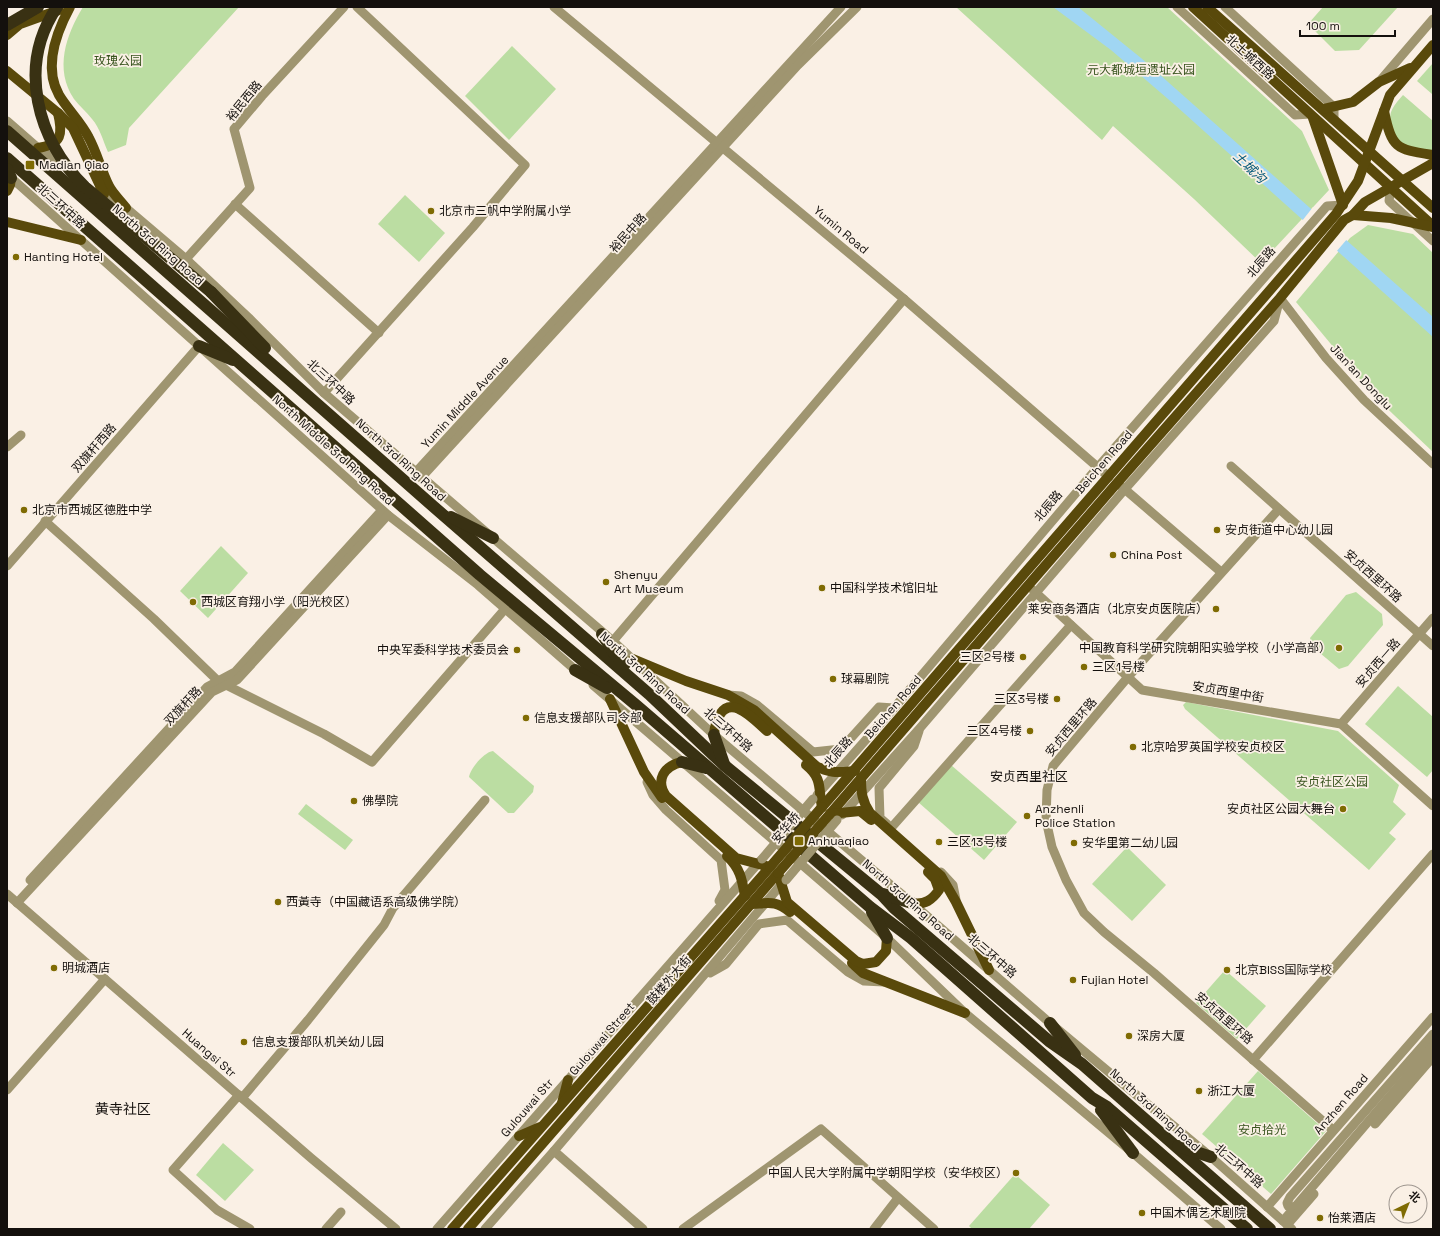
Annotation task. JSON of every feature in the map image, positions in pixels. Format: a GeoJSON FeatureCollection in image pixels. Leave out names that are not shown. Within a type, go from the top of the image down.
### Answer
{"type":"FeatureCollection","features":[{"type":"Feature","properties":{"kind":"highway"},"geometry":{"type":"LineString","coordinates":[[7,21],[24,7]]}},
{"type":"Feature","properties":{"kind":"highway"},"geometry":{"type":"LineString","coordinates":[[7,25],[24,7]]}},
{"type":"Feature","properties":{"kind":"highway"},"geometry":{"type":"LineString","coordinates":[[7,25],[38,7]]}},
{"type":"Feature","properties":{"kind":"highway"},"geometry":{"type":"LineString","coordinates":[[56,7],[50,17],[42,38],[34,79],[40,114],[47,134],[58,155],[73,175],[85,187],[211,292],[313,400]]}},
{"type":"Feature","properties":{"kind":"highway"},"geometry":{"type":"LineString","coordinates":[[11,134],[38,148]]}},
{"type":"Feature","properties":{"kind":"highway","name":"North 3rd Ring Road"},"geometry":{"type":"LineString","coordinates":[[11,134],[434,507],[649,694],[724,765],[881,894],[894,908],[1049,1041],[1082,1064],[1270,1229]]}},
{"type":"Feature","properties":{"kind":"highway"},"geometry":{"type":"LineString","coordinates":[[7,158],[480,575],[636,705],[708,769],[870,907],[911,938],[1092,1098],[1107,1107],[1247,1229]]}},
{"type":"Feature","properties":{"kind":"highway"},"geometry":{"type":"LineString","coordinates":[[199,346],[242,364]]}},
{"type":"Feature","properties":{"kind":"highway"},"geometry":{"type":"LineString","coordinates":[[434,507],[493,538]]}},
{"type":"Feature","properties":{"kind":"highway"},"geometry":{"type":"LineString","coordinates":[[426,526],[478,585]]}},
{"type":"Feature","properties":{"kind":"highway"},"geometry":{"type":"LineString","coordinates":[[602,634],[614,653],[637,676],[649,694]]}},
{"type":"Feature","properties":{"kind":"highway"},"geometry":{"type":"LineString","coordinates":[[575,670],[636,705]]}},
{"type":"Feature","properties":{"kind":"highway"},"geometry":{"type":"LineString","coordinates":[[714,735],[724,765]]}},
{"type":"Feature","properties":{"kind":"highway"},"geometry":{"type":"LineString","coordinates":[[682,762],[708,769]]}},
{"type":"Feature","properties":{"kind":"highway"},"geometry":{"type":"LineString","coordinates":[[881,894],[912,903]]}},
{"type":"Feature","properties":{"kind":"highway"},"geometry":{"type":"LineString","coordinates":[[870,907],[887,938]]}},
{"type":"Feature","properties":{"kind":"highway"},"geometry":{"type":"LineString","coordinates":[[1050,1022],[1082,1064]]}},
{"type":"Feature","properties":{"kind":"highway"},"geometry":{"type":"LineString","coordinates":[[1092,1098],[1133,1153]]}},
{"type":"Feature","properties":{"kind":"highway"},"geometry":{"type":"LineString","coordinates":[[1172,1144],[1211,1157]]}},
{"type":"Feature","properties":{"kind":"main road"},"geometry":{"type":"LineString","coordinates":[[7,35],[20,24],[66,7]]}},
{"type":"Feature","properties":{"kind":"main road"},"geometry":{"type":"LineString","coordinates":[[70,7],[63,20],[54,50],[52,66],[53,81],[59,94],[90,140],[110,188],[126,208]]}},
{"type":"Feature","properties":{"kind":"main road","name":"北土城西路"},"geometry":{"type":"LineString","coordinates":[[1193,7],[1311,115]]}},
{"type":"Feature","properties":{"kind":"main road","name":"北土城西路"},"geometry":{"type":"LineString","coordinates":[[1207,7],[1433,208]]}},
{"type":"Feature","properties":{"kind":"main road","name":"北辰路"},"geometry":{"type":"LineString","coordinates":[[829,814],[858,774],[1028,585],[1280,298],[1322,247],[1344,216],[1343,205],[1358,181],[1390,95],[1433,44]]}},
{"type":"Feature","properties":{"kind":"main road"},"geometry":{"type":"LineString","coordinates":[[1323,109],[1353,102],[1379,82],[1414,67]]}},
{"type":"Feature","properties":{"kind":"main road"},"geometry":{"type":"LineString","coordinates":[[7,71],[58,113],[73,128],[104,194]]}},
{"type":"Feature","properties":{"kind":"main road"},"geometry":{"type":"LineString","coordinates":[[1384,111],[1390,133],[1395,144],[1400,148],[1433,154]]}},
{"type":"Feature","properties":{"kind":"main road"},"geometry":{"type":"LineString","coordinates":[[38,148],[48,146],[59,137],[62,129],[58,113]]}},
{"type":"Feature","properties":{"kind":"main road"},"geometry":{"type":"LineString","coordinates":[[1311,115],[1433,226]]}},
{"type":"Feature","properties":{"kind":"main road"},"geometry":{"type":"LineString","coordinates":[[1311,115],[1343,205]]}},
{"type":"Feature","properties":{"kind":"main road","name":"北辰路"},"geometry":{"type":"LineString","coordinates":[[1313,239],[1365,202],[1433,163]]}},
{"type":"Feature","properties":{"kind":"main road"},"geometry":{"type":"LineString","coordinates":[[7,191],[10,185],[8,174]]}},
{"type":"Feature","properties":{"kind":"main road"},"geometry":{"type":"LineString","coordinates":[[1344,216],[1391,218],[1414,224],[1433,226]]}},
{"type":"Feature","properties":{"kind":"main road"},"geometry":{"type":"LineString","coordinates":[[7,222],[81,240]]}},
{"type":"Feature","properties":{"kind":"main road","name":"Beichen Road"},"geometry":{"type":"LineString","coordinates":[[858,774],[1117,483],[1313,239]]}},
{"type":"Feature","properties":{"kind":"main road"},"geometry":{"type":"LineString","coordinates":[[633,659],[686,681],[728,695],[754,710],[816,766],[826,772],[858,774],[861,795],[870,813],[941,876],[956,902],[989,970]]}},
{"type":"Feature","properties":{"kind":"main road"},"geometry":{"type":"LineString","coordinates":[[610,699],[644,772],[661,797],[734,862],[738,868],[742,880],[745,896]]}},
{"type":"Feature","properties":{"kind":"main road"},"geometry":{"type":"LineString","coordinates":[[714,735],[717,717],[729,708],[739,709],[813,770],[820,782],[817,796],[829,814],[860,811],[936,879],[939,890],[935,896],[921,904],[912,903]]}},
{"type":"Feature","properties":{"kind":"main road"},"geometry":{"type":"LineString","coordinates":[[682,762],[669,766],[663,774],[661,787],[666,796],[736,858],[747,862],[760,861],[779,876],[787,902],[794,909],[856,961],[863,964],[876,962],[886,951],[887,938]]}},
{"type":"Feature","properties":{"kind":"main road","name":"安华桥"},"geometry":{"type":"LineString","coordinates":[[779,876],[829,814]]}},
{"type":"Feature","properties":{"kind":"main road","name":"Gulouwai Street"},"geometry":{"type":"LineString","coordinates":[[452,1229],[745,896],[779,876]]}},
{"type":"Feature","properties":{"kind":"main road","name":"鼓楼外大街"},"geometry":{"type":"LineString","coordinates":[[468,1229],[752,904],[779,876]]}},
{"type":"Feature","properties":{"kind":"main road"},"geometry":{"type":"LineString","coordinates":[[752,904],[773,902],[782,905],[863,973],[965,1013]]}},
{"type":"Feature","properties":{"kind":"main road"},"geometry":{"type":"LineString","coordinates":[[562,1104],[568,1080]]}},
{"type":"Feature","properties":{"kind":"main road"},"geometry":{"type":"LineString","coordinates":[[519,1136],[544,1125]]}},
{"type":"Feature","properties":{"kind":"street","name":"裕民西路"},"geometry":{"type":"LineString","coordinates":[[186,259],[250,188],[234,129],[262,96],[344,7]]}},
{"type":"Feature","properties":{"kind":"street"},"geometry":{"type":"LineString","coordinates":[[324,393],[379,333],[525,165],[357,7]]}},
{"type":"Feature","properties":{"kind":"street","name":"Yumin Road"},"geometry":{"type":"LineString","coordinates":[[554,7],[904,299],[1221,572]]}},
{"type":"Feature","properties":{"kind":"street","name":"裕民中路"},"geometry":{"type":"LineString","coordinates":[[418,476],[720,145],[841,7]]}},
{"type":"Feature","properties":{"kind":"street","name":"裕民中路"},"geometry":{"type":"LineString","coordinates":[[720,145],[857,7]]}},
{"type":"Feature","properties":{"kind":"street","name":"北土城西路"},"geometry":{"type":"LineString","coordinates":[[1177,7],[1295,115],[1311,115]]}},
{"type":"Feature","properties":{"kind":"street","name":"北土城西路"},"geometry":{"type":"LineString","coordinates":[[1225,7],[1334,107]]}},
{"type":"Feature","properties":{"kind":"street"},"geometry":{"type":"LineString","coordinates":[[1379,82],[1433,19]]}},
{"type":"Feature","properties":{"kind":"street"},"geometry":{"type":"LineString","coordinates":[[1334,107],[1334,119]]}},
{"type":"Feature","properties":{"kind":"street","name":"北三环中路"},"geometry":{"type":"LineString","coordinates":[[7,121],[38,148],[126,208],[186,259],[249,318],[324,393],[418,476],[493,538],[602,634],[613,641],[714,735],[1050,1022],[1211,1157],[1287,1225]]}},
{"type":"Feature","properties":{"kind":"street","name":"北三环中路"},"geometry":{"type":"LineString","coordinates":[[8,174],[81,240]]}},
{"type":"Feature","properties":{"kind":"street"},"geometry":{"type":"LineString","coordinates":[[1391,187],[1389,201],[1433,241]]}},
{"type":"Feature","properties":{"kind":"street"},"geometry":{"type":"LineString","coordinates":[[235,204],[379,333]]}},
{"type":"Feature","properties":{"kind":"street","name":"北辰路"},"geometry":{"type":"LineString","coordinates":[[817,796],[894,708],[1098,467],[1327,206],[1343,205]]}},
{"type":"Feature","properties":{"kind":"street","name":"North Middle 3rd Ring Road"},"geometry":{"type":"LineString","coordinates":[[81,240],[385,512],[478,585],[575,670]]}},
{"type":"Feature","properties":{"kind":"street","name":"Jian'an Donglu"},"geometry":{"type":"LineString","coordinates":[[1280,298],[1326,358],[1359,395],[1433,464]]}},
{"type":"Feature","properties":{"kind":"street"},"geometry":{"type":"LineString","coordinates":[[613,641],[904,299]]}},
{"type":"Feature","properties":{"kind":"street","name":"双旗杆西路"},"geometry":{"type":"LineString","coordinates":[[7,566],[199,346]]}},
{"type":"Feature","properties":{"kind":"street"},"geometry":{"type":"LineString","coordinates":[[7,447],[21,435]]}},
{"type":"Feature","properties":{"kind":"street","name":"安贞西里环路"},"geometry":{"type":"LineString","coordinates":[[1231,466],[1433,646]]}},
{"type":"Feature","properties":{"kind":"street","name":"北辰路"},"geometry":{"type":"LineString","coordinates":[[845,812],[1037,594],[1117,483]]}},
{"type":"Feature","properties":{"kind":"street","name":"安贞西里环路"},"geometry":{"type":"LineString","coordinates":[[1279,509],[1128,677],[1053,766],[1047,790],[1046,820],[1052,847],[1066,880],[1084,913],[1104,932],[1154,972],[1333,1130]]}},
{"type":"Feature","properties":{"kind":"street"},"geometry":{"type":"LineString","coordinates":[[11,898],[207,687],[222,683],[235,672],[385,512]]}},
{"type":"Feature","properties":{"kind":"street"},"geometry":{"type":"LineString","coordinates":[[45,521],[154,618],[222,683],[324,734],[372,762],[505,609]]}},
{"type":"Feature","properties":{"kind":"street","name":"安贞西里中街"},"geometry":{"type":"LineString","coordinates":[[1028,585],[1142,690],[1341,724]]}},
{"type":"Feature","properties":{"kind":"street","name":"安贞西一路"},"geometry":{"type":"LineString","coordinates":[[1341,724],[1433,618]]}},
{"type":"Feature","properties":{"kind":"street"},"geometry":{"type":"LineString","coordinates":[[891,828],[1071,625]]}},
{"type":"Feature","properties":{"kind":"street"},"geometry":{"type":"LineString","coordinates":[[575,670],[887,938],[965,1013],[1133,1153],[1221,1229]]}},
{"type":"Feature","properties":{"kind":"street"},"geometry":{"type":"LineString","coordinates":[[728,695],[741,696],[757,705],[813,752],[841,749],[879,707],[894,708]]}},
{"type":"Feature","properties":{"kind":"street"},"geometry":{"type":"LineString","coordinates":[[1341,724],[1433,806]]}},
{"type":"Feature","properties":{"kind":"street"},"geometry":{"type":"LineString","coordinates":[[920,728],[914,746],[879,788],[880,818],[940,870],[953,885],[956,902]]}},
{"type":"Feature","properties":{"kind":"street"},"geometry":{"type":"LineString","coordinates":[[644,772],[649,787],[658,801],[719,858],[722,863],[725,893],[688,937],[681,952]]}},
{"type":"Feature","properties":{"kind":"street","name":"安华桥"},"geometry":{"type":"LineString","coordinates":[[760,861],[817,796]]}},
{"type":"Feature","properties":{"kind":"street"},"geometry":{"type":"LineString","coordinates":[[250,1229],[217,1210],[174,1170],[311,1016],[379,932],[393,908],[485,800]]}},
{"type":"Feature","properties":{"kind":"street"},"geometry":{"type":"LineString","coordinates":[[779,876],[829,814]]}},
{"type":"Feature","properties":{"kind":"street","name":"安贞西里环路"},"geometry":{"type":"LineString","coordinates":[[1253,1060],[1433,854]]}},
{"type":"Feature","properties":{"kind":"street","name":"Gulouwai Str"},"geometry":{"type":"LineString","coordinates":[[438,1229],[760,861]]}},
{"type":"Feature","properties":{"kind":"street","name":"鼓楼外大街"},"geometry":{"type":"LineString","coordinates":[[485,1229],[554,1151],[766,903],[779,876]]}},
{"type":"Feature","properties":{"kind":"street","name":"Huangsi Str"},"geometry":{"type":"LineString","coordinates":[[11,898],[396,1229]]}},
{"type":"Feature","properties":{"kind":"street"},"geometry":{"type":"LineString","coordinates":[[705,975],[726,964],[759,924],[787,920],[848,972],[864,981],[891,983]]}},
{"type":"Feature","properties":{"kind":"street"},"geometry":{"type":"LineString","coordinates":[[7,1090],[105,979]]}},
{"type":"Feature","properties":{"kind":"street","name":"Anzhen Road"},"geometry":{"type":"LineString","coordinates":[[1267,1207],[1433,1017]]}},
{"type":"Feature","properties":{"kind":"street","name":"Anzhen Road"},"geometry":{"type":"LineString","coordinates":[[1293,1194],[1433,1034]]}},
{"type":"Feature","properties":{"kind":"street"},"geometry":{"type":"LineString","coordinates":[[1287,1225],[1396,1094],[1433,1046]]}},
{"type":"Feature","properties":{"kind":"street"},"geometry":{"type":"LineString","coordinates":[[1287,1225],[1295,1207],[1396,1094],[1433,1056]]}},
{"type":"Feature","properties":{"kind":"street"},"geometry":{"type":"LineString","coordinates":[[1364,1095],[1384,1090]]}},
{"type":"Feature","properties":{"kind":"street"},"geometry":{"type":"LineString","coordinates":[[682,1229],[821,1129],[934,1229]]}},
{"type":"Feature","properties":{"kind":"street"},"geometry":{"type":"LineString","coordinates":[[554,1151],[643,1229]]}},
{"type":"Feature","properties":{"kind":"street"},"geometry":{"type":"LineString","coordinates":[[1295,1207],[1288,1206],[1286,1204],[1293,1194],[1301,1168]]}},
{"type":"Feature","properties":{"kind":"street"},"geometry":{"type":"LineString","coordinates":[[874,1229],[898,1198]]}},
{"type":"Feature","properties":{"kind":"street"},"geometry":{"type":"LineString","coordinates":[[326,1229],[341,1212]]}},
{"type":"Feature","properties":{"kind":"green space","name":"玫瑰公园"},"geometry":{"type":"Polygon","coordinates":[[[83,7],[239,7],[129,128],[126,145],[108,152],[97,126],[74,99],[68,88],[65,76],[64,64],[67,41],[83,7]]]}},
{"type":"Feature","properties":{"kind":"green space","name":"元大都城垣遗址公园"},"geometry":{"type":"Polygon","coordinates":[[[956,7],[1167,7],[1302,131],[1329,190],[1261,263],[1194,199],[1113,126],[1102,140],[956,7]]]}},
{"type":"Feature","properties":{"kind":"green space"},"geometry":{"type":"Polygon","coordinates":[[[1323,7],[1398,7],[1359,50],[1335,51],[1308,24],[1323,7]]]}},
{"type":"Feature","properties":{"kind":"green space"},"geometry":{"type":"Polygon","coordinates":[[[512,46],[556,89],[509,140],[465,96],[512,46]]]}},
{"type":"Feature","properties":{"kind":"green space"},"geometry":{"type":"Polygon","coordinates":[[[1433,63],[1433,93],[1432,94],[1417,81],[1433,63]]]}},
{"type":"Feature","properties":{"kind":"green space"},"geometry":{"type":"Polygon","coordinates":[[[1403,95],[1433,121],[1433,154],[1397,143],[1390,117],[1393,108],[1403,95]]]}},
{"type":"Feature","properties":{"kind":"green space"},"geometry":{"type":"Polygon","coordinates":[[[405,195],[445,233],[419,262],[378,224],[405,195]]]}},
{"type":"Feature","properties":{"kind":"green space"},"geometry":{"type":"Polygon","coordinates":[[[1368,225],[1413,234],[1433,253],[1433,452],[1374,396],[1296,302],[1350,238],[1368,225]]]}},
{"type":"Feature","properties":{"kind":"green space"},"geometry":{"type":"Polygon","coordinates":[[[221,546],[248,573],[208,618],[180,591],[221,546]]]}},
{"type":"Feature","properties":{"kind":"green space"},"geometry":{"type":"Polygon","coordinates":[[[1356,592],[1382,614],[1383,625],[1348,666],[1339,669],[1314,648],[1310,638],[1346,595],[1356,592]]]}},
{"type":"Feature","properties":{"kind":"green space"},"geometry":{"type":"Polygon","coordinates":[[[1398,686],[1433,717],[1433,770],[1427,777],[1365,724],[1398,686]]]}},
{"type":"Feature","properties":{"kind":"green space","name":"安贞社区公园"},"geometry":{"type":"Polygon","coordinates":[[[1186,702],[1338,731],[1399,785],[1393,802],[1406,814],[1389,833],[1396,839],[1369,870],[1185,709],[1183,705],[1186,702]]]}},
{"type":"Feature","properties":{"kind":"green space"},"geometry":{"type":"Polygon","coordinates":[[[493,751],[534,786],[533,792],[514,813],[508,813],[469,777],[478,761],[489,752],[493,751]]]}},
{"type":"Feature","properties":{"kind":"green space"},"geometry":{"type":"Polygon","coordinates":[[[951,765],[1017,822],[984,860],[918,802],[951,765]]]}},
{"type":"Feature","properties":{"kind":"green space"},"geometry":{"type":"Polygon","coordinates":[[[306,804],[353,840],[345,850],[298,814],[306,804]]]}},
{"type":"Feature","properties":{"kind":"green space"},"geometry":{"type":"Polygon","coordinates":[[[1127,847],[1166,885],[1132,921],[1092,884],[1127,847]]]}},
{"type":"Feature","properties":{"kind":"green space"},"geometry":{"type":"Polygon","coordinates":[[[1225,970],[1266,1006],[1237,1039],[1196,1003],[1225,970]]]}},
{"type":"Feature","properties":{"kind":"green space","name":"安贞拾光"},"geometry":{"type":"Polygon","coordinates":[[[1258,1071],[1326,1131],[1271,1194],[1202,1134],[1258,1071]]]}},
{"type":"Feature","properties":{"kind":"green space"},"geometry":{"type":"Polygon","coordinates":[[[223,1143],[254,1170],[225,1201],[196,1175],[223,1143]]]}},
{"type":"Feature","properties":{"kind":"green space"},"geometry":{"type":"Polygon","coordinates":[[[1015,1174],[1050,1205],[1029,1229],[972,1229],[969,1226],[1015,1174]]]}},
{"type":"Feature","properties":{"kind":"water","name":"土城沟"},"geometry":{"type":"Polygon","coordinates":[[[1053,7],[1078,7],[1141,58],[1433,317],[1433,337],[1175,105],[1111,50],[1053,7]]]}},
{"type":"Feature","properties":{"kind":"pier"},"geometry":{"type":"Polygon","coordinates":[[[1313,207],[1348,238],[1336,252],[1302,221],[1313,207]]]}},
{"type":"Feature","properties":{"kind":"place","name":"Madian Qiao"},"geometry":{"type":"Point","coordinates":[30,165]}},
{"type":"Feature","properties":{"kind":"place","name":"北京市三帆中学附属小学"},"geometry":{"type":"Point","coordinates":[431,211]}},
{"type":"Feature","properties":{"kind":"place","name":"Hanting Hotel"},"geometry":{"type":"Point","coordinates":[16,257]}},
{"type":"Feature","properties":{"kind":"place","name":"北京市西城区德胜中学"},"geometry":{"type":"Point","coordinates":[24,510]}},
{"type":"Feature","properties":{"kind":"place","name":"安贞街道中心幼儿园"},"geometry":{"type":"Point","coordinates":[1217,530]}},
{"type":"Feature","properties":{"kind":"place","name":"China Post"},"geometry":{"type":"Point","coordinates":[1113,555]}},
{"type":"Feature","properties":{"kind":"place","name":"Shenyu Art Museum"},"geometry":{"type":"Point","coordinates":[606,582]}},
{"type":"Feature","properties":{"kind":"place","name":"中国科学技术馆旧址"},"geometry":{"type":"Point","coordinates":[822,588]}},
{"type":"Feature","properties":{"kind":"place","name":"西城区育翔小学（阳光校区）"},"geometry":{"type":"Point","coordinates":[193,602]}},
{"type":"Feature","properties":{"kind":"place","name":"莱安商务酒店（北京安贞医院店）"},"geometry":{"type":"Point","coordinates":[1216,609]}},
{"type":"Feature","properties":{"kind":"place","name":"中国教育科学研究院朝阳实验学校（小学高部）"},"geometry":{"type":"Point","coordinates":[1339,648]}},
{"type":"Feature","properties":{"kind":"place","name":"中央军委科学技术委员会"},"geometry":{"type":"Point","coordinates":[517,650]}},
{"type":"Feature","properties":{"kind":"place","name":"三区2号楼"},"geometry":{"type":"Point","coordinates":[1023,657]}},
{"type":"Feature","properties":{"kind":"place","name":"三区1号楼"},"geometry":{"type":"Point","coordinates":[1084,667]}},
{"type":"Feature","properties":{"kind":"place","name":"球幕剧院"},"geometry":{"type":"Point","coordinates":[833,679]}},
{"type":"Feature","properties":{"kind":"place","name":"三区3号楼"},"geometry":{"type":"Point","coordinates":[1057,699]}},
{"type":"Feature","properties":{"kind":"place","name":"信息支援部队司令部"},"geometry":{"type":"Point","coordinates":[526,718]}},
{"type":"Feature","properties":{"kind":"place","name":"三区4号楼"},"geometry":{"type":"Point","coordinates":[1030,731]}},
{"type":"Feature","properties":{"kind":"place","name":"北京哈罗英国学校安贞校区"},"geometry":{"type":"Point","coordinates":[1133,747]}},
{"type":"Feature","properties":{"kind":"place","name":"佛學院"},"geometry":{"type":"Point","coordinates":[354,801]}},
{"type":"Feature","properties":{"kind":"place","name":"安贞社区公园大舞台"},"geometry":{"type":"Point","coordinates":[1343,809]}},
{"type":"Feature","properties":{"kind":"place","name":"Anzhenli Police Station"},"geometry":{"type":"Point","coordinates":[1027,816]}},
{"type":"Feature","properties":{"kind":"place","name":"Anhuaqiao"},"geometry":{"type":"Point","coordinates":[799,841]}},
{"type":"Feature","properties":{"kind":"place","name":"三区13号楼"},"geometry":{"type":"Point","coordinates":[939,842]}},
{"type":"Feature","properties":{"kind":"place","name":"安华里第二幼儿园"},"geometry":{"type":"Point","coordinates":[1074,843]}},
{"type":"Feature","properties":{"kind":"place","name":"西黃寺（中国藏语系高级佛学院）"},"geometry":{"type":"Point","coordinates":[278,902]}},
{"type":"Feature","properties":{"kind":"place","name":"明城酒店"},"geometry":{"type":"Point","coordinates":[54,968]}},
{"type":"Feature","properties":{"kind":"place","name":"北京BISS国际学校"},"geometry":{"type":"Point","coordinates":[1227,970]}},
{"type":"Feature","properties":{"kind":"place","name":"Fujian Hotel"},"geometry":{"type":"Point","coordinates":[1073,980]}},
{"type":"Feature","properties":{"kind":"place","name":"深房大厦"},"geometry":{"type":"Point","coordinates":[1129,1036]}},
{"type":"Feature","properties":{"kind":"place","name":"信息支援部队机关幼儿园"},"geometry":{"type":"Point","coordinates":[244,1042]}},
{"type":"Feature","properties":{"kind":"place","name":"浙江大厦"},"geometry":{"type":"Point","coordinates":[1199,1091]}},
{"type":"Feature","properties":{"kind":"place","name":"中国人民大学附属中学朝阳学校（安华校区）"},"geometry":{"type":"Point","coordinates":[1016,1173]}},
{"type":"Feature","properties":{"kind":"place","name":"中国木偶艺术剧院"},"geometry":{"type":"Point","coordinates":[1142,1213]}},
{"type":"Feature","properties":{"kind":"place","name":"怡莱酒店"},"geometry":{"type":"Point","coordinates":[1320,1218]}},
{"type":"Feature","properties":{"kind":"district","name":"安贞西里社区"},"geometry":{"type":"Point","coordinates":[1029,776]}},
{"type":"Feature","properties":{"kind":"district","name":"黄寺社区"},"geometry":{"type":"Point","coordinates":[123,1109]}}]}
